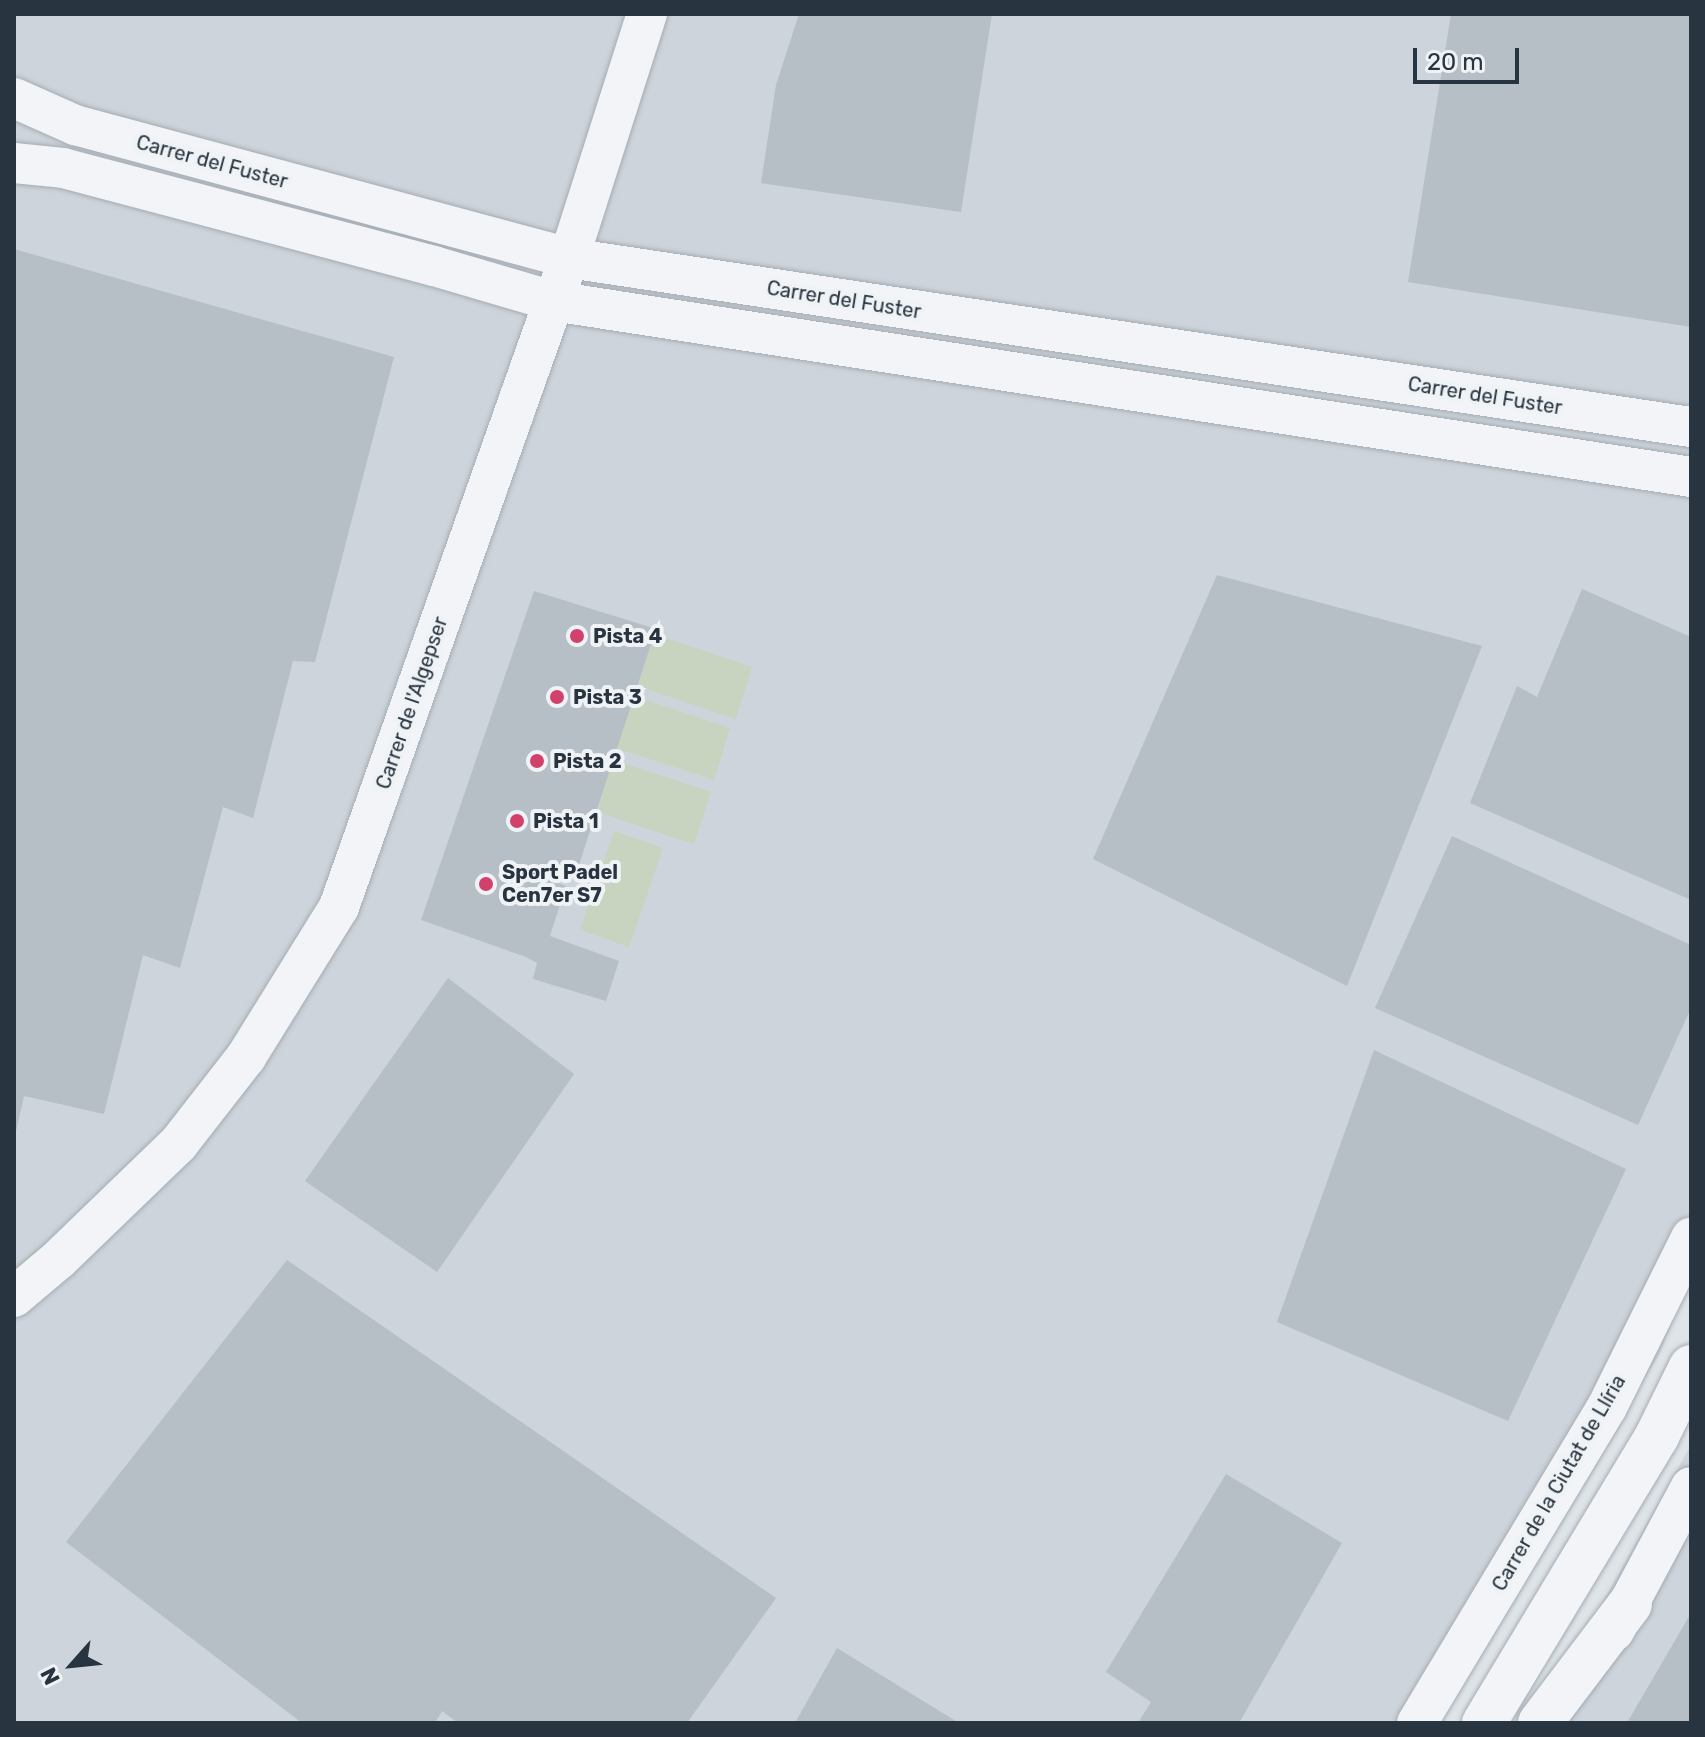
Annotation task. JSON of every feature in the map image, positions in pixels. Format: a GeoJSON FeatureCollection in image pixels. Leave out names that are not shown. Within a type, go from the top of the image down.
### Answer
{"type":"FeatureCollection","features":[{"type":"Feature","properties":{"kind":"street","name":"Carrer de l'Algepser"},"geometry":{"type":"LineString","coordinates":[[14,1297],[59,1259],[179,1143],[246,1057],[339,907],[569,258],[647,14]]}},
{"type":"Feature","properties":{"kind":"street","name":"Carrer del Fuster"},"geometry":{"type":"LineString","coordinates":[[14,98],[75,125],[569,258],[1691,427]]}},
{"type":"Feature","properties":{"kind":"street"},"geometry":{"type":"LineString","coordinates":[[14,163],[63,168],[434,266],[553,301],[1691,477]]}},
{"type":"Feature","properties":{"kind":"street","name":"Carrer de la Ciutat de Llíria"},"geometry":{"type":"LineString","coordinates":[[1417,1723],[1607,1407],[1691,1238]]}},
{"type":"Feature","properties":{"kind":"street"},"geometry":{"type":"LineString","coordinates":[[1484,1723],[1657,1436],[1691,1367]]}},
{"type":"Feature","properties":{"kind":"street"},"geometry":{"type":"LineString","coordinates":[[1560,1723],[1630,1604],[1691,1487]]}},
{"type":"Feature","properties":{"kind":"street"},"geometry":{"type":"LineString","coordinates":[[1540,1723],[1630,1604]]}},
{"type":"Feature","properties":{"kind":"shaded area"},"geometry":{"type":"Polygon","coordinates":[[[14,14],[1691,14],[1691,1274],[1660,1353],[1433,1723],[14,1723],[14,14]]]}},
{"type":"Feature","properties":{"kind":"shaded area"},"geometry":{"type":"Polygon","coordinates":[[[1691,1445],[1691,1723],[1535,1723],[1691,1445]]]}},
{"type":"Feature","properties":{"kind":"green space"},"geometry":{"type":"Polygon","coordinates":[[[654,634],[752,667],[736,719],[638,686],[654,634]]]}},
{"type":"Feature","properties":{"kind":"green space"},"geometry":{"type":"Polygon","coordinates":[[[632,695],[730,728],[714,780],[616,748],[632,695]]]}},
{"type":"Feature","properties":{"kind":"green space"},"geometry":{"type":"Polygon","coordinates":[[[613,760],[711,792],[694,844],[597,812],[613,760]]]}},
{"type":"Feature","properties":{"kind":"green space"},"geometry":{"type":"Polygon","coordinates":[[[614,831],[663,848],[629,947],[580,930],[614,831]]]}},
{"type":"Feature","properties":{"kind":"building"},"geometry":{"type":"Polygon","coordinates":[[[799,14],[992,14],[961,212],[761,183],[776,85],[799,14]]]}},
{"type":"Feature","properties":{"kind":"building"},"geometry":{"type":"Polygon","coordinates":[[[1451,14],[1691,14],[1691,327],[1408,282],[1451,14]]]}},
{"type":"Feature","properties":{"kind":"building"},"geometry":{"type":"Polygon","coordinates":[[[14,249],[394,357],[315,662],[293,661],[253,818],[223,807],[180,968],[143,955],[104,1114],[24,1096],[15,1136],[14,249]]]}},
{"type":"Feature","properties":{"kind":"building"},"geometry":{"type":"Polygon","coordinates":[[[1217,575],[1482,646],[1347,986],[1093,859],[1217,575]]]}},
{"type":"Feature","properties":{"kind":"building"},"geometry":{"type":"Polygon","coordinates":[[[1582,589],[1691,637],[1691,900],[1470,803],[1517,686],[1537,697],[1582,589]]]}},
{"type":"Feature","properties":{"kind":"building"},"geometry":{"type":"Polygon","coordinates":[[[534,591],[656,629],[576,874],[557,868],[552,881],[566,886],[550,936],[619,961],[606,1001],[533,979],[537,963],[526,957],[421,920],[534,591]]]}},
{"type":"Feature","properties":{"kind":"building"},"geometry":{"type":"Polygon","coordinates":[[[1452,836],[1691,945],[1691,1008],[1638,1125],[1375,1008],[1452,836]]]}},
{"type":"Feature","properties":{"kind":"building"},"geometry":{"type":"Polygon","coordinates":[[[448,978],[574,1074],[437,1272],[305,1181],[448,978]]]}},
{"type":"Feature","properties":{"kind":"building"},"geometry":{"type":"Polygon","coordinates":[[[1374,1050],[1626,1169],[1508,1421],[1277,1322],[1374,1050]]]}},
{"type":"Feature","properties":{"kind":"building"},"geometry":{"type":"Polygon","coordinates":[[[287,1260],[776,1598],[687,1723],[458,1723],[442,1711],[435,1723],[302,1723],[66,1542],[287,1260]]]}},
{"type":"Feature","properties":{"kind":"building"},"geometry":{"type":"Polygon","coordinates":[[[1226,1474],[1342,1543],[1239,1723],[1138,1723],[1151,1702],[1106,1672],[1226,1474]]]}},
{"type":"Feature","properties":{"kind":"building"},"geometry":{"type":"Polygon","coordinates":[[[1691,1613],[1691,1723],[1627,1723],[1691,1613]]]}},
{"type":"Feature","properties":{"kind":"building"},"geometry":{"type":"Polygon","coordinates":[[[837,1648],[959,1723],[795,1723],[837,1648]]]}},
{"type":"Feature","properties":{"kind":"place","name":"Pista 4"},"geometry":{"type":"Point","coordinates":[577,636]}},
{"type":"Feature","properties":{"kind":"place","name":"Pista 3"},"geometry":{"type":"Point","coordinates":[557,697]}},
{"type":"Feature","properties":{"kind":"place","name":"Pista 2"},"geometry":{"type":"Point","coordinates":[537,761]}},
{"type":"Feature","properties":{"kind":"place","name":"Pista 1"},"geometry":{"type":"Point","coordinates":[517,821]}},
{"type":"Feature","properties":{"kind":"place","name":"Sport Padel Cen7er S7"},"geometry":{"type":"Point","coordinates":[486,884]}}]}
